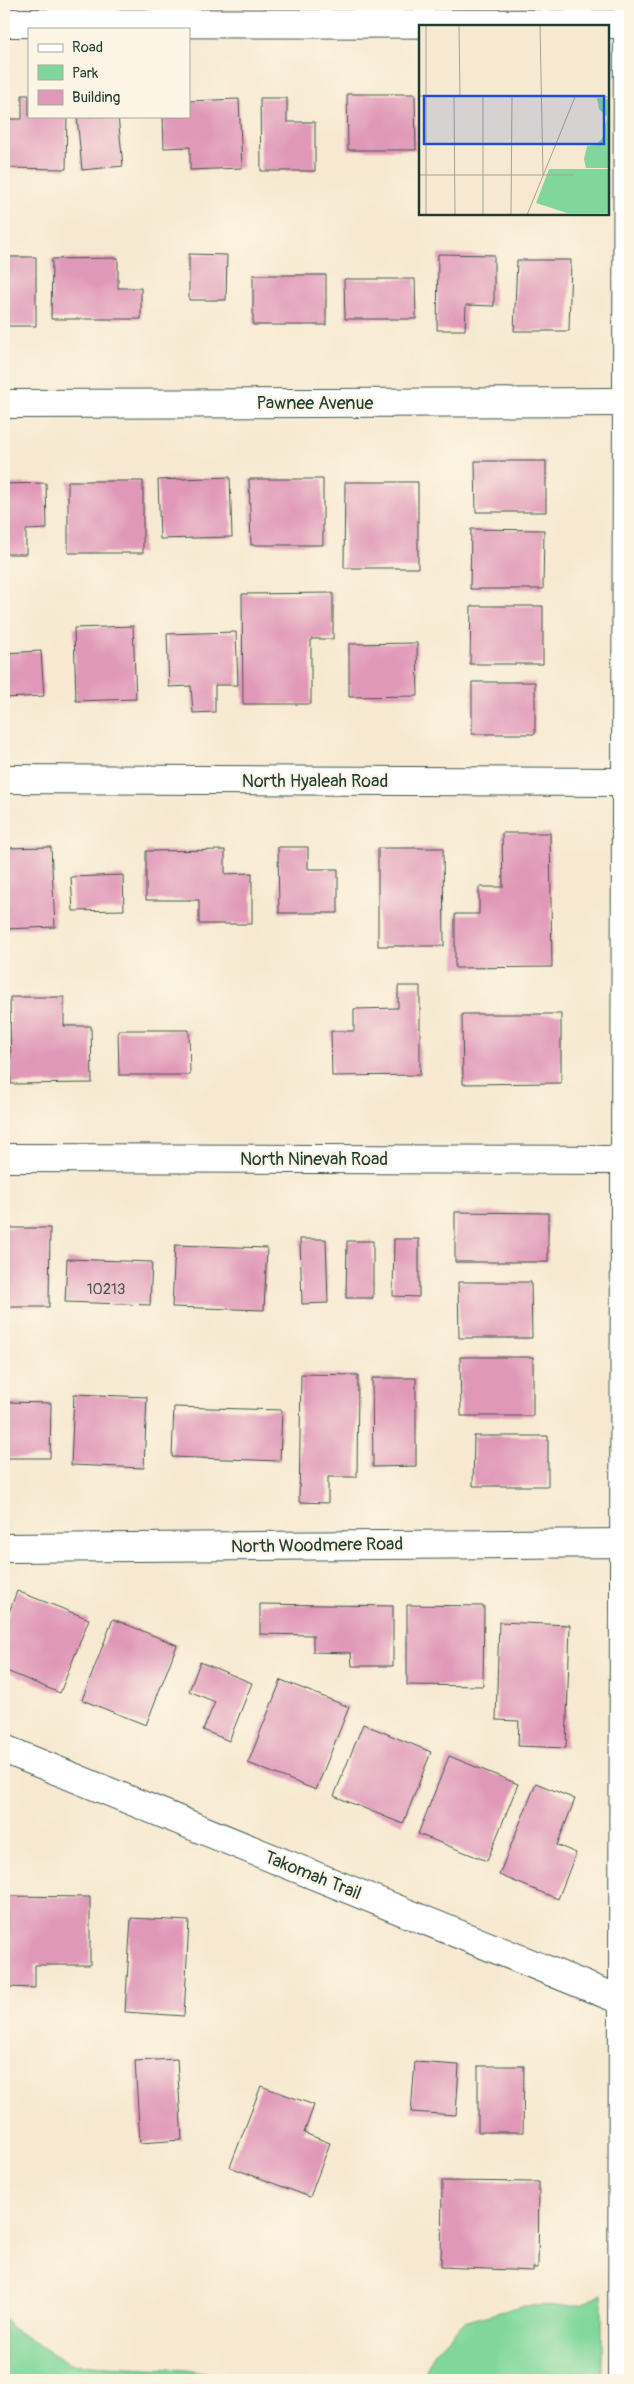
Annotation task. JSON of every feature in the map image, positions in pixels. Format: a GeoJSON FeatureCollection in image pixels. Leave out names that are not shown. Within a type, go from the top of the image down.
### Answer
{"type":"FeatureCollection","features":[{"type":"Feature","properties":{"kind":"street"},"geometry":{"type":"LineString","coordinates":[[4,23],[629,17],[627,402],[629,471],[625,1160],[627,1543],[622,2380]]}},
{"type":"Feature","properties":{"kind":"street","name":"Pawnee Avenue"},"geometry":{"type":"LineString","coordinates":[[4,404],[627,402]]}},
{"type":"Feature","properties":{"kind":"street","name":"North Hyaleah Road"},"geometry":{"type":"LineString","coordinates":[[4,779],[626,782]]}},
{"type":"Feature","properties":{"kind":"street","name":"North Ninevah Road"},"geometry":{"type":"LineString","coordinates":[[4,1158],[625,1160]]}},
{"type":"Feature","properties":{"kind":"street","name":"North Woodmere Road"},"geometry":{"type":"LineString","coordinates":[[4,1548],[627,1543]]}},
{"type":"Feature","properties":{"kind":"street","name":"Takomah Trail"},"geometry":{"type":"LineString","coordinates":[[4,1749],[623,2002]]}},
{"type":"Feature","properties":{"kind":"green space"},"geometry":{"type":"Polygon","coordinates":[[[602,2293],[602,2380],[421,2380],[435,2352],[464,2322],[522,2306],[581,2305],[602,2293]]]}},
{"type":"Feature","properties":{"kind":"green space"},"geometry":{"type":"Polygon","coordinates":[[[4,2315],[10,2327],[69,2364],[186,2370],[244,2380],[4,2380],[4,2315]]]}},
{"type":"Feature","properties":{"kind":"building"},"geometry":{"type":"Polygon","coordinates":[[[347,94],[415,94],[416,150],[348,150],[347,94]]]}},
{"type":"Feature","properties":{"kind":"building"},"geometry":{"type":"Polygon","coordinates":[[[22,95],[28,95],[28,118],[67,118],[66,169],[4,168],[4,119],[22,119],[22,95]]]}},
{"type":"Feature","properties":{"kind":"building"},"geometry":{"type":"Polygon","coordinates":[[[260,98],[287,98],[287,122],[315,122],[315,171],[261,171],[260,98]]]}},
{"type":"Feature","properties":{"kind":"building"},"geometry":{"type":"Polygon","coordinates":[[[239,99],[242,168],[190,170],[190,147],[164,148],[163,118],[190,118],[190,101],[239,99]]]}},
{"type":"Feature","properties":{"kind":"building"},"geometry":{"type":"Polygon","coordinates":[[[77,118],[118,118],[123,166],[82,170],[77,118]]]}},
{"type":"Feature","properties":{"kind":"building"},"geometry":{"type":"Polygon","coordinates":[[[189,254],[227,255],[226,300],[189,300],[189,254]]]}},
{"type":"Feature","properties":{"kind":"building"},"geometry":{"type":"Polygon","coordinates":[[[438,254],[494,255],[494,306],[466,305],[465,330],[437,330],[438,254]]]}},
{"type":"Feature","properties":{"kind":"building"},"geometry":{"type":"Polygon","coordinates":[[[4,257],[36,257],[36,326],[4,326],[4,257]]]}},
{"type":"Feature","properties":{"kind":"building"},"geometry":{"type":"Polygon","coordinates":[[[118,258],[118,288],[141,288],[141,319],[51,319],[52,259],[118,258]]]}},
{"type":"Feature","properties":{"kind":"building"},"geometry":{"type":"Polygon","coordinates":[[[517,260],[571,260],[569,331],[514,331],[517,260]]]}},
{"type":"Feature","properties":{"kind":"building"},"geometry":{"type":"Polygon","coordinates":[[[253,275],[326,275],[326,325],[253,325],[253,275]]]}},
{"type":"Feature","properties":{"kind":"building"},"geometry":{"type":"Polygon","coordinates":[[[344,279],[415,279],[416,319],[345,319],[344,279]]]}},
{"type":"Feature","properties":{"kind":"building"},"geometry":{"type":"Polygon","coordinates":[[[475,461],[546,461],[546,512],[476,512],[475,461]]]}},
{"type":"Feature","properties":{"kind":"building"},"geometry":{"type":"Polygon","coordinates":[[[230,477],[232,537],[160,539],[158,480],[230,477]]]}},
{"type":"Feature","properties":{"kind":"building"},"geometry":{"type":"Polygon","coordinates":[[[249,479],[323,479],[323,545],[251,545],[249,479]]]}},
{"type":"Feature","properties":{"kind":"building"},"geometry":{"type":"Polygon","coordinates":[[[68,481],[143,481],[143,553],[68,553],[68,481]]]}},
{"type":"Feature","properties":{"kind":"building"},"geometry":{"type":"Polygon","coordinates":[[[345,482],[418,482],[418,568],[344,568],[345,482]]]}},
{"type":"Feature","properties":{"kind":"building"},"geometry":{"type":"Polygon","coordinates":[[[46,483],[47,529],[26,530],[26,554],[4,554],[4,484],[46,483]]]}},
{"type":"Feature","properties":{"kind":"building"},"geometry":{"type":"Polygon","coordinates":[[[471,529],[544,530],[543,589],[470,589],[471,529]]]}},
{"type":"Feature","properties":{"kind":"building"},"geometry":{"type":"Polygon","coordinates":[[[333,593],[333,639],[311,639],[311,704],[243,704],[242,594],[333,593]]]}},
{"type":"Feature","properties":{"kind":"building"},"geometry":{"type":"Polygon","coordinates":[[[471,606],[543,606],[543,664],[470,664],[471,606]]]}},
{"type":"Feature","properties":{"kind":"building"},"geometry":{"type":"Polygon","coordinates":[[[133,626],[136,699],[76,701],[74,628],[133,626]]]}},
{"type":"Feature","properties":{"kind":"building"},"geometry":{"type":"Polygon","coordinates":[[[236,632],[238,685],[215,685],[215,712],[193,713],[191,686],[169,687],[167,634],[236,632]]]}},
{"type":"Feature","properties":{"kind":"building"},"geometry":{"type":"Polygon","coordinates":[[[417,643],[418,696],[349,697],[349,644],[417,643]]]}},
{"type":"Feature","properties":{"kind":"building"},"geometry":{"type":"Polygon","coordinates":[[[41,651],[44,696],[4,698],[4,653],[41,651]]]}},
{"type":"Feature","properties":{"kind":"building"},"geometry":{"type":"Polygon","coordinates":[[[472,682],[535,682],[535,734],[472,734],[472,682]]]}},
{"type":"Feature","properties":{"kind":"building"},"geometry":{"type":"Polygon","coordinates":[[[502,833],[550,833],[552,967],[455,968],[455,914],[479,914],[479,887],[503,887],[502,833]]]}},
{"type":"Feature","properties":{"kind":"building"},"geometry":{"type":"Polygon","coordinates":[[[51,847],[55,927],[4,929],[4,848],[51,847]]]}},
{"type":"Feature","properties":{"kind":"building"},"geometry":{"type":"Polygon","coordinates":[[[278,847],[308,847],[308,869],[338,869],[338,913],[279,913],[278,847]]]}},
{"type":"Feature","properties":{"kind":"building"},"geometry":{"type":"Polygon","coordinates":[[[378,848],[443,848],[444,946],[378,946],[378,848]]]}},
{"type":"Feature","properties":{"kind":"building"},"geometry":{"type":"Polygon","coordinates":[[[225,850],[225,874],[252,873],[252,924],[199,924],[199,900],[146,900],[146,851],[225,850]]]}},
{"type":"Feature","properties":{"kind":"building"},"geometry":{"type":"Polygon","coordinates":[[[123,875],[124,910],[73,911],[71,877],[123,875]]]}},
{"type":"Feature","properties":{"kind":"building"},"geometry":{"type":"Polygon","coordinates":[[[398,986],[420,986],[420,1075],[332,1076],[331,1031],[354,1031],[354,1009],[398,1008],[398,986]]]}},
{"type":"Feature","properties":{"kind":"building"},"geometry":{"type":"Polygon","coordinates":[[[10,997],[64,997],[64,1026],[91,1026],[92,1083],[11,1084],[10,997]]]}},
{"type":"Feature","properties":{"kind":"building"},"geometry":{"type":"Polygon","coordinates":[[[462,1014],[561,1014],[561,1083],[463,1084],[462,1014]]]}},
{"type":"Feature","properties":{"kind":"building"},"geometry":{"type":"Polygon","coordinates":[[[118,1030],[189,1030],[190,1075],[119,1075],[118,1030]]]}},
{"type":"Feature","properties":{"kind":"building"},"geometry":{"type":"Polygon","coordinates":[[[455,1212],[548,1213],[548,1262],[455,1262],[455,1212]]]}},
{"type":"Feature","properties":{"kind":"building"},"geometry":{"type":"Polygon","coordinates":[[[4,1228],[50,1228],[49,1307],[4,1307],[4,1228]]]}},
{"type":"Feature","properties":{"kind":"building"},"geometry":{"type":"Polygon","coordinates":[[[300,1239],[326,1239],[328,1303],[302,1304],[300,1239]]]}},
{"type":"Feature","properties":{"kind":"building"},"geometry":{"type":"Polygon","coordinates":[[[394,1239],[419,1239],[419,1297],[393,1296],[394,1239]]]}},
{"type":"Feature","properties":{"kind":"building"},"geometry":{"type":"Polygon","coordinates":[[[347,1241],[373,1241],[373,1298],[346,1298],[347,1241]]]}},
{"type":"Feature","properties":{"kind":"building"},"geometry":{"type":"Polygon","coordinates":[[[175,1245],[267,1248],[264,1310],[172,1307],[175,1245]]]}},
{"type":"Feature","properties":{"kind":"building"},"geometry":{"type":"Polygon","coordinates":[[[67,1259],[152,1262],[150,1305],[65,1302],[67,1259]]]}},
{"type":"Feature","properties":{"kind":"building"},"geometry":{"type":"Polygon","coordinates":[[[458,1282],[531,1282],[532,1338],[459,1338],[458,1282]]]}},
{"type":"Feature","properties":{"kind":"building"},"geometry":{"type":"Polygon","coordinates":[[[460,1357],[533,1357],[533,1416],[461,1416],[460,1357]]]}},
{"type":"Feature","properties":{"kind":"building"},"geometry":{"type":"Polygon","coordinates":[[[301,1374],[358,1375],[357,1477],[328,1477],[328,1503],[299,1502],[301,1374]]]}},
{"type":"Feature","properties":{"kind":"building"},"geometry":{"type":"Polygon","coordinates":[[[372,1378],[416,1378],[416,1466],[373,1467],[372,1378]]]}},
{"type":"Feature","properties":{"kind":"building"},"geometry":{"type":"Polygon","coordinates":[[[74,1394],[147,1397],[144,1468],[71,1465],[74,1394]]]}},
{"type":"Feature","properties":{"kind":"building"},"geometry":{"type":"Polygon","coordinates":[[[4,1402],[51,1403],[50,1458],[4,1458],[4,1402]]]}},
{"type":"Feature","properties":{"kind":"building"},"geometry":{"type":"Polygon","coordinates":[[[174,1407],[282,1410],[280,1461],[172,1457],[174,1407]]]}},
{"type":"Feature","properties":{"kind":"building"},"geometry":{"type":"Polygon","coordinates":[[[474,1436],[548,1436],[548,1486],[473,1486],[474,1436]]]}},
{"type":"Feature","properties":{"kind":"building"},"geometry":{"type":"Polygon","coordinates":[[[17,1591],[89,1619],[60,1693],[4,1670],[4,1626],[17,1591]]]}},
{"type":"Feature","properties":{"kind":"building"},"geometry":{"type":"Polygon","coordinates":[[[260,1604],[393,1606],[393,1666],[352,1666],[351,1653],[313,1652],[313,1635],[260,1634],[260,1604]]]}},
{"type":"Feature","properties":{"kind":"building"},"geometry":{"type":"Polygon","coordinates":[[[407,1605],[484,1606],[483,1686],[407,1685],[407,1605]]]}},
{"type":"Feature","properties":{"kind":"building"},"geometry":{"type":"Polygon","coordinates":[[[113,1619],[177,1645],[146,1725],[82,1700],[113,1619]]]}},
{"type":"Feature","properties":{"kind":"building"},"geometry":{"type":"Polygon","coordinates":[[[499,1622],[570,1625],[566,1748],[518,1746],[519,1721],[496,1720],[499,1622]]]}},
{"type":"Feature","properties":{"kind":"building"},"geometry":{"type":"Polygon","coordinates":[[[200,1662],[252,1683],[229,1741],[203,1730],[215,1702],[189,1691],[200,1662]]]}},
{"type":"Feature","properties":{"kind":"building"},"geometry":{"type":"Polygon","coordinates":[[[281,1680],[349,1707],[316,1790],[248,1763],[281,1680]]]}},
{"type":"Feature","properties":{"kind":"building"},"geometry":{"type":"Polygon","coordinates":[[[363,1724],[431,1752],[403,1824],[334,1796],[363,1724]]]}},
{"type":"Feature","properties":{"kind":"building"},"geometry":{"type":"Polygon","coordinates":[[[449,1756],[518,1784],[487,1861],[418,1834],[449,1756]]]}},
{"type":"Feature","properties":{"kind":"building"},"geometry":{"type":"Polygon","coordinates":[[[536,1783],[575,1799],[557,1845],[576,1853],[558,1899],[499,1875],[536,1783]]]}},
{"type":"Feature","properties":{"kind":"building"},"geometry":{"type":"Polygon","coordinates":[[[8,1896],[90,1897],[90,1965],[35,1965],[35,1988],[7,1987],[8,1896]]]}},
{"type":"Feature","properties":{"kind":"building"},"geometry":{"type":"Polygon","coordinates":[[[131,1918],[189,1921],[184,2016],[125,2012],[131,1918]]]}},
{"type":"Feature","properties":{"kind":"building"},"geometry":{"type":"Polygon","coordinates":[[[177,2059],[182,2140],[140,2143],[135,2061],[177,2059]]]}},
{"type":"Feature","properties":{"kind":"building"},"geometry":{"type":"Polygon","coordinates":[[[415,2062],[459,2065],[456,2115],[411,2112],[415,2062]]]}},
{"type":"Feature","properties":{"kind":"building"},"geometry":{"type":"Polygon","coordinates":[[[478,2066],[524,2066],[523,2132],[478,2132],[478,2066]]]}},
{"type":"Feature","properties":{"kind":"building"},"geometry":{"type":"Polygon","coordinates":[[[261,2086],[314,2105],[304,2133],[330,2143],[310,2197],[230,2167],[261,2086]]]}},
{"type":"Feature","properties":{"kind":"building"},"geometry":{"type":"Polygon","coordinates":[[[442,2181],[539,2182],[538,2268],[533,2268],[533,2271],[441,2267],[442,2181]]]}}]}
